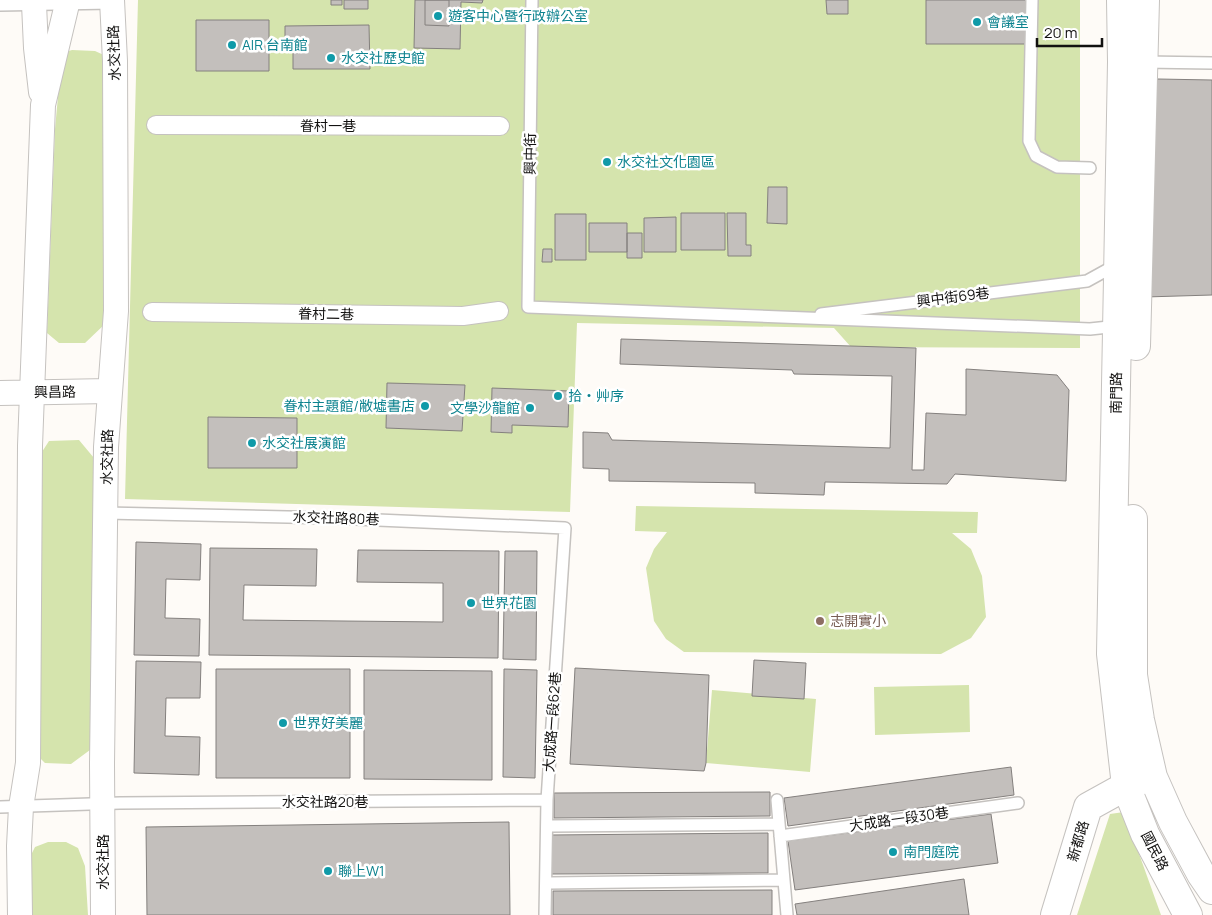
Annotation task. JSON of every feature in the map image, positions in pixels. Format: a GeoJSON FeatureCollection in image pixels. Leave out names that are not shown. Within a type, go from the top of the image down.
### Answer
{"type":"FeatureCollection","features":[{"type":"Feature","properties":{"kind":"street","name":"南門路"},"geometry":{"type":"LineString","coordinates":[[1121,0],[1132,62],[1133,675],[1140,720],[1153,777]]}},
{"type":"Feature","properties":{"kind":"street","name":"南門路"},"geometry":{"type":"LineString","coordinates":[[1126,786],[1110,654],[1118,264],[1132,62],[1145,0]]}},
{"type":"Feature","properties":{"kind":"street","name":"水交社路"},"geometry":{"type":"LineString","coordinates":[[103,915],[102,804],[106,447],[116,311],[115,61],[112,1]]}},
{"type":"Feature","properties":{"kind":"street"},"geometry":{"type":"LineString","coordinates":[[43,105],[67,2]]}},
{"type":"Feature","properties":{"kind":"street"},"geometry":{"type":"LineString","coordinates":[[20,915],[19,846],[11,807],[28,763],[30,446],[43,105],[36,48],[34,4]]}},
{"type":"Feature","properties":{"kind":"street","name":"眷村一巷"},"geometry":{"type":"LineString","coordinates":[[156,125],[500,126]]}},
{"type":"Feature","properties":{"kind":"street","name":"眷村二巷"},"geometry":{"type":"LineString","coordinates":[[152,312],[463,316],[499,311]]}},
{"type":"Feature","properties":{"kind":"street","name":"興昌路"},"geometry":{"type":"LineString","coordinates":[[0,393],[110,391]]}},
{"type":"Feature","properties":{"kind":"street","name":"新都路"},"geometry":{"type":"LineString","coordinates":[[1055,915],[1088,807],[1126,786],[1153,777]]}},
{"type":"Feature","properties":{"kind":"street","name":"國民路"},"geometry":{"type":"LineString","coordinates":[[1153,777],[1173,822],[1201,874],[1212,890]]}},
{"type":"Feature","properties":{"kind":"street","name":"國民路"},"geometry":{"type":"LineString","coordinates":[[1126,786],[1146,834],[1188,915]]}},
{"type":"Feature","properties":{"kind":"lane","name":"興中街"},"geometry":{"type":"LineString","coordinates":[[528,307],[532,0]]}},
{"type":"Feature","properties":{"kind":"lane"},"geometry":{"type":"LineString","coordinates":[[1032,0],[1029,141],[1036,156],[1057,167],[1090,168]]}},
{"type":"Feature","properties":{"kind":"lane"},"geometry":{"type":"LineString","coordinates":[[0,6],[112,1]]}},
{"type":"Feature","properties":{"kind":"lane"},"geometry":{"type":"LineString","coordinates":[[1132,62],[1212,63]]}},
{"type":"Feature","properties":{"kind":"lane","name":"興中街69巷"},"geometry":{"type":"LineString","coordinates":[[784,318],[1087,281],[1118,264]]}},
{"type":"Feature","properties":{"kind":"lane","name":"興中街69巷"},"geometry":{"type":"LineString","coordinates":[[528,307],[1090,328],[1118,326]]}},
{"type":"Feature","properties":{"kind":"lane","name":"水交社路80巷"},"geometry":{"type":"LineString","coordinates":[[106,513],[332,518],[565,528]]}},
{"type":"Feature","properties":{"kind":"lane","name":"大成路一段62巷"},"geometry":{"type":"LineString","coordinates":[[545,915],[547,800],[565,528]]}},
{"type":"Feature","properties":{"kind":"lane","name":"水交社路20巷"},"geometry":{"type":"LineString","coordinates":[[11,807],[102,804],[547,800]]}},
{"type":"Feature","properties":{"kind":"lane"},"geometry":{"type":"LineString","coordinates":[[776,800],[787,915]]}},
{"type":"Feature","properties":{"kind":"lane","name":"大成路一段30巷"},"geometry":{"type":"LineString","coordinates":[[780,836],[1018,802]]}},
{"type":"Feature","properties":{"kind":"lane"},"geometry":{"type":"LineString","coordinates":[[551,826],[778,824]]}},
{"type":"Feature","properties":{"kind":"lane"},"geometry":{"type":"LineString","coordinates":[[550,883],[784,880]]}},
{"type":"Feature","properties":{"kind":"green space","name":"水交社文化園區"},"geometry":{"type":"Polygon","coordinates":[[[138,0],[1080,0],[1080,348],[851,347],[834,328],[577,323],[570,512],[125,499],[138,0]]]}},
{"type":"Feature","properties":{"kind":"green space"},"geometry":{"type":"Polygon","coordinates":[[[72,50],[95,51],[106,56],[106,323],[85,343],[59,343],[47,333],[55,129],[62,53],[72,50]]]}},
{"type":"Feature","properties":{"kind":"green space"},"geometry":{"type":"Polygon","coordinates":[[[79,440],[94,458],[94,747],[71,764],[45,763],[32,750],[40,455],[49,441],[79,440]]]}},
{"type":"Feature","properties":{"kind":"green space"},"geometry":{"type":"Polygon","coordinates":[[[636,506],[978,512],[977,533],[952,533],[971,549],[982,576],[986,617],[971,638],[941,654],[684,652],[666,639],[654,621],[646,568],[654,549],[667,532],[635,531],[636,506]]]}},
{"type":"Feature","properties":{"kind":"green space"},"geometry":{"type":"Polygon","coordinates":[[[969,685],[970,732],[875,735],[874,687],[969,685]]]}},
{"type":"Feature","properties":{"kind":"green space"},"geometry":{"type":"Polygon","coordinates":[[[712,690],[816,699],[810,772],[706,763],[712,690]]]}},
{"type":"Feature","properties":{"kind":"green space"},"geometry":{"type":"Polygon","coordinates":[[[1124,812],[1161,915],[1077,915],[1110,814],[1124,812]]]}},
{"type":"Feature","properties":{"kind":"green space"},"geometry":{"type":"Polygon","coordinates":[[[48,842],[66,842],[78,848],[85,866],[88,915],[29,915],[28,861],[35,847],[48,842]]]}},
{"type":"Feature","properties":{"kind":"building"},"geometry":{"type":"Polygon","coordinates":[[[331,0],[342,0],[342,5],[331,5],[331,0]]]}},
{"type":"Feature","properties":{"kind":"building"},"geometry":{"type":"Polygon","coordinates":[[[344,0],[368,0],[368,9],[344,9],[344,0]]]}},
{"type":"Feature","properties":{"kind":"building","name":"遊客中心暨行政辦公室"},"geometry":{"type":"Polygon","coordinates":[[[415,0],[483,0],[482,3],[461,2],[460,49],[414,48],[415,0]]]}},
{"type":"Feature","properties":{"kind":"building"},"geometry":{"type":"Polygon","coordinates":[[[425,0],[449,0],[449,26],[425,25],[425,0]]]}},
{"type":"Feature","properties":{"kind":"building"},"geometry":{"type":"Polygon","coordinates":[[[826,0],[848,0],[848,14],[827,14],[826,0]]]}},
{"type":"Feature","properties":{"kind":"building","name":"會議室"},"geometry":{"type":"Polygon","coordinates":[[[926,0],[1027,0],[1027,44],[926,44],[926,0]]]}},
{"type":"Feature","properties":{"kind":"building","name":"AIR 台南館"},"geometry":{"type":"Polygon","coordinates":[[[196,20],[269,20],[269,71],[196,71],[196,20]]]}},
{"type":"Feature","properties":{"kind":"building","name":"水交社歷史館"},"geometry":{"type":"Polygon","coordinates":[[[369,25],[370,69],[293,69],[293,47],[285,47],[285,26],[369,25]]]}},
{"type":"Feature","properties":{"kind":"building"},"geometry":{"type":"Polygon","coordinates":[[[1158,79],[1212,80],[1212,295],[1145,297],[1148,87],[1158,79]]]}},
{"type":"Feature","properties":{"kind":"building"},"geometry":{"type":"Polygon","coordinates":[[[768,187],[787,187],[787,224],[767,223],[768,187]]]}},
{"type":"Feature","properties":{"kind":"building"},"geometry":{"type":"Polygon","coordinates":[[[681,213],[725,213],[725,250],[681,250],[681,213]]]}},
{"type":"Feature","properties":{"kind":"building"},"geometry":{"type":"Polygon","coordinates":[[[727,213],[746,213],[746,245],[751,245],[751,256],[728,256],[727,213]]]}},
{"type":"Feature","properties":{"kind":"building"},"geometry":{"type":"Polygon","coordinates":[[[555,214],[586,214],[586,260],[555,260],[555,214]]]}},
{"type":"Feature","properties":{"kind":"building"},"geometry":{"type":"Polygon","coordinates":[[[676,217],[676,252],[644,252],[644,218],[676,217]]]}},
{"type":"Feature","properties":{"kind":"building"},"geometry":{"type":"Polygon","coordinates":[[[589,223],[627,223],[627,252],[589,252],[589,223]]]}},
{"type":"Feature","properties":{"kind":"building"},"geometry":{"type":"Polygon","coordinates":[[[627,233],[642,233],[642,258],[627,258],[627,233]]]}},
{"type":"Feature","properties":{"kind":"building"},"geometry":{"type":"Polygon","coordinates":[[[543,249],[552,249],[552,262],[542,262],[543,249]]]}},
{"type":"Feature","properties":{"kind":"building"},"geometry":{"type":"Polygon","coordinates":[[[621,339],[916,348],[912,470],[924,470],[926,413],[966,415],[966,369],[1057,375],[1069,390],[1066,481],[955,474],[947,484],[825,482],[824,495],[755,493],[755,483],[609,481],[609,469],[583,468],[583,432],[608,433],[612,440],[890,448],[892,376],[794,374],[792,370],[620,364],[621,339]]]}},
{"type":"Feature","properties":{"kind":"building","name":"眷村主題館/敝墟書店"},"geometry":{"type":"Polygon","coordinates":[[[387,383],[465,385],[462,431],[386,428],[387,383]]]}},
{"type":"Feature","properties":{"kind":"building","name":"文學沙龍館"},"geometry":{"type":"Polygon","coordinates":[[[492,388],[569,391],[568,427],[512,425],[512,433],[491,432],[492,388]]]}},
{"type":"Feature","properties":{"kind":"building","name":"水交社展演館"},"geometry":{"type":"Polygon","coordinates":[[[208,417],[297,418],[297,468],[208,468],[208,417]]]}},
{"type":"Feature","properties":{"kind":"building"},"geometry":{"type":"Polygon","coordinates":[[[136,542],[201,544],[200,580],[166,579],[165,618],[200,619],[199,656],[134,655],[136,542]]]}},
{"type":"Feature","properties":{"kind":"building","name":"世界花園"},"geometry":{"type":"Polygon","coordinates":[[[210,548],[317,549],[316,586],[244,585],[243,620],[443,622],[443,583],[357,582],[358,550],[499,551],[498,658],[209,655],[210,548]]]}},
{"type":"Feature","properties":{"kind":"building","name":"世界花園"},"geometry":{"type":"Polygon","coordinates":[[[505,551],[537,551],[536,660],[503,659],[505,551]]]}},
{"type":"Feature","properties":{"kind":"building"},"geometry":{"type":"Polygon","coordinates":[[[754,660],[806,663],[804,699],[752,696],[754,660]]]}},
{"type":"Feature","properties":{"kind":"building"},"geometry":{"type":"Polygon","coordinates":[[[136,661],[201,662],[200,698],[166,698],[165,736],[200,737],[199,775],[134,773],[136,661]]]}},
{"type":"Feature","properties":{"kind":"building"},"geometry":{"type":"Polygon","coordinates":[[[575,668],[709,675],[706,763],[704,771],[570,764],[575,668]]]}},
{"type":"Feature","properties":{"kind":"building","name":"世界好美麗"},"geometry":{"type":"Polygon","coordinates":[[[216,669],[350,669],[350,778],[216,778],[216,669]]]}},
{"type":"Feature","properties":{"kind":"building"},"geometry":{"type":"Polygon","coordinates":[[[504,669],[537,670],[535,778],[503,777],[504,669]]]}},
{"type":"Feature","properties":{"kind":"building","name":"世界好美麗"},"geometry":{"type":"Polygon","coordinates":[[[364,670],[492,671],[492,780],[364,779],[364,670]]]}},
{"type":"Feature","properties":{"kind":"building","name":"南門庭院"},"geometry":{"type":"Polygon","coordinates":[[[1011,767],[1014,795],[788,826],[784,798],[1011,767]]]}},
{"type":"Feature","properties":{"kind":"building"},"geometry":{"type":"Polygon","coordinates":[[[770,792],[770,816],[554,818],[554,793],[770,792]]]}},
{"type":"Feature","properties":{"kind":"building","name":"南門庭院"},"geometry":{"type":"Polygon","coordinates":[[[991,814],[998,863],[795,890],[788,841],[991,814]]]}},
{"type":"Feature","properties":{"kind":"building","name":"聯上W1"},"geometry":{"type":"Polygon","coordinates":[[[509,822],[510,915],[147,915],[146,827],[509,822]]]}},
{"type":"Feature","properties":{"kind":"building"},"geometry":{"type":"Polygon","coordinates":[[[768,833],[768,873],[551,874],[551,835],[768,833]]]}},
{"type":"Feature","properties":{"kind":"building","name":"南門庭院"},"geometry":{"type":"Polygon","coordinates":[[[964,879],[969,915],[797,915],[795,904],[964,879]]]}},
{"type":"Feature","properties":{"kind":"building"},"geometry":{"type":"Polygon","coordinates":[[[772,890],[772,915],[553,915],[553,891],[772,890]]]}},
{"type":"Feature","properties":{"kind":"place","name":"遊客中心暨行政辦公室"},"geometry":{"type":"Point","coordinates":[438,16]}},
{"type":"Feature","properties":{"kind":"place","name":"會議室"},"geometry":{"type":"Point","coordinates":[977,22]}},
{"type":"Feature","properties":{"kind":"place","name":"AIR 台南館"},"geometry":{"type":"Point","coordinates":[232,45]}},
{"type":"Feature","properties":{"kind":"place","name":"水交社歷史館"},"geometry":{"type":"Point","coordinates":[331,58]}},
{"type":"Feature","properties":{"kind":"place","name":"水交社文化園區"},"geometry":{"type":"Point","coordinates":[607,162]}},
{"type":"Feature","properties":{"kind":"place","name":"拾・艸序"},"geometry":{"type":"Point","coordinates":[558,396]}},
{"type":"Feature","properties":{"kind":"place","name":"眷村主題館/敝墟書店"},"geometry":{"type":"Point","coordinates":[425,406]}},
{"type":"Feature","properties":{"kind":"place","name":"文學沙龍館"},"geometry":{"type":"Point","coordinates":[530,408]}},
{"type":"Feature","properties":{"kind":"place","name":"水交社展演館"},"geometry":{"type":"Point","coordinates":[252,443]}},
{"type":"Feature","properties":{"kind":"place","name":"世界花園"},"geometry":{"type":"Point","coordinates":[471,603]}},
{"type":"Feature","properties":{"kind":"place","name":"志開實小"},"geometry":{"type":"Point","coordinates":[820,621]}},
{"type":"Feature","properties":{"kind":"place","name":"世界好美麗"},"geometry":{"type":"Point","coordinates":[283,723]}},
{"type":"Feature","properties":{"kind":"place","name":"南門庭院"},"geometry":{"type":"Point","coordinates":[893,852]}},
{"type":"Feature","properties":{"kind":"place","name":"聯上W1"},"geometry":{"type":"Point","coordinates":[328,871]}}]}
